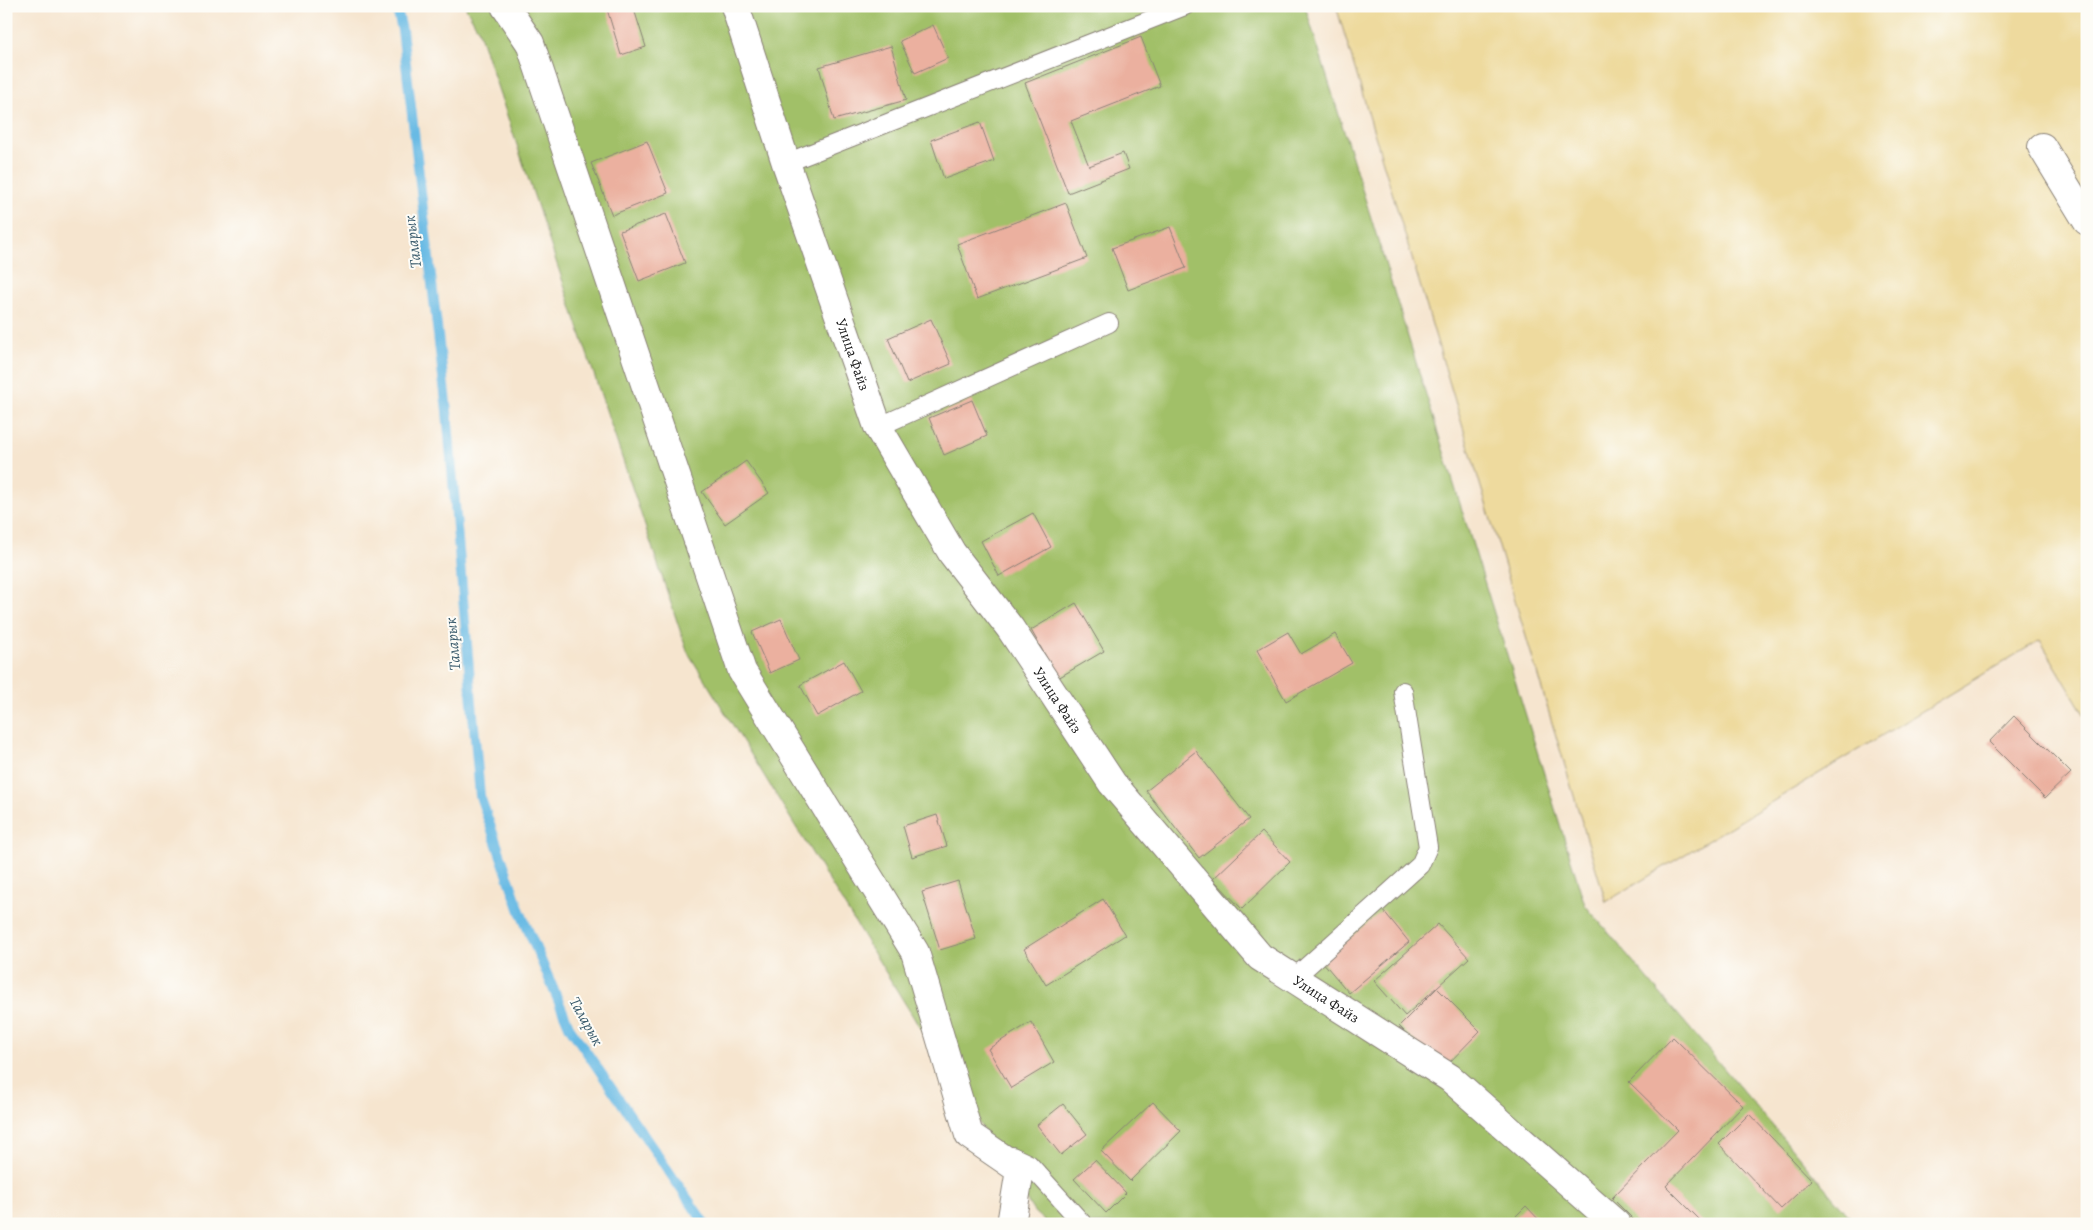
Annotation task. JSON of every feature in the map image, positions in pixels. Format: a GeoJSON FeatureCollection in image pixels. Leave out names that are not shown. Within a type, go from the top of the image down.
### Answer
{"type":"FeatureCollection","features":[{"type":"Feature","properties":{"kind":"street"},"geometry":{"type":"LineString","coordinates":[[505,6],[530,43],[742,671],[915,952],[969,1135],[1020,1170],[1011,1224]]}},
{"type":"Feature","properties":{"kind":"street","name":"Улица Файз"},"geometry":{"type":"LineString","coordinates":[[735,6],[786,163],[878,428],[952,553],[1010,628],[1112,783],[1260,957],[1450,1078],[1616,1224]]}},
{"type":"Feature","properties":{"kind":"street"},"geometry":{"type":"LineString","coordinates":[[2042,147],[2087,221]]}},
{"type":"Feature","properties":{"kind":"lane"},"geometry":{"type":"LineString","coordinates":[[786,163],[1185,6]]}},
{"type":"Feature","properties":{"kind":"lane"},"geometry":{"type":"LineString","coordinates":[[878,428],[1109,323]]}},
{"type":"Feature","properties":{"kind":"lane"},"geometry":{"type":"LineString","coordinates":[[1293,979],[1420,865],[1428,847],[1403,691]]}},
{"type":"Feature","properties":{"kind":"lane"},"geometry":{"type":"LineString","coordinates":[[969,1135],[1030,1164],[1083,1224]]}},
{"type":"Feature","properties":{"kind":"green space"},"geometry":{"type":"Polygon","coordinates":[[[465,6],[1305,6],[1585,905],[1856,1224],[1048,1224],[1034,1212],[687,651],[478,29],[465,6]]]}},
{"type":"Feature","properties":{"kind":"sand"},"geometry":{"type":"Polygon","coordinates":[[[1336,6],[2087,6],[2087,719],[2040,640],[1606,902],[1336,6]]]}},
{"type":"Feature","properties":{"kind":"building"},"geometry":{"type":"Polygon","coordinates":[[[606,6],[633,6],[646,47],[621,55],[606,6]]]}},
{"type":"Feature","properties":{"kind":"building"},"geometry":{"type":"Polygon","coordinates":[[[933,25],[948,58],[915,73],[900,41],[933,25]]]}},
{"type":"Feature","properties":{"kind":"building"},"geometry":{"type":"Polygon","coordinates":[[[1141,37],[1160,86],[1071,121],[1089,166],[1123,153],[1129,169],[1068,193],[1025,83],[1141,37]]]}},
{"type":"Feature","properties":{"kind":"building"},"geometry":{"type":"Polygon","coordinates":[[[891,46],[906,100],[834,120],[819,67],[891,46]]]}},
{"type":"Feature","properties":{"kind":"building"},"geometry":{"type":"Polygon","coordinates":[[[980,122],[994,161],[944,179],[931,140],[980,122]]]}},
{"type":"Feature","properties":{"kind":"building"},"geometry":{"type":"Polygon","coordinates":[[[647,141],[668,193],[612,215],[591,163],[647,141]]]}},
{"type":"Feature","properties":{"kind":"building"},"geometry":{"type":"Polygon","coordinates":[[[1066,203],[1087,258],[977,299],[957,244],[1066,203]]]}},
{"type":"Feature","properties":{"kind":"building"},"geometry":{"type":"Polygon","coordinates":[[[666,214],[685,263],[639,281],[620,231],[666,214]]]}},
{"type":"Feature","properties":{"kind":"building"},"geometry":{"type":"Polygon","coordinates":[[[1170,227],[1186,268],[1128,290],[1112,248],[1170,227]]]}},
{"type":"Feature","properties":{"kind":"building"},"geometry":{"type":"Polygon","coordinates":[[[931,319],[951,364],[907,383],[888,338],[931,319]]]}},
{"type":"Feature","properties":{"kind":"building"},"geometry":{"type":"Polygon","coordinates":[[[972,400],[987,436],[944,455],[929,418],[972,400]]]}},
{"type":"Feature","properties":{"kind":"building"},"geometry":{"type":"Polygon","coordinates":[[[746,461],[769,493],[725,524],[702,492],[746,461]]]}},
{"type":"Feature","properties":{"kind":"building"},"geometry":{"type":"Polygon","coordinates":[[[1033,513],[1051,547],[999,576],[981,541],[1033,513]]]}},
{"type":"Feature","properties":{"kind":"building"},"geometry":{"type":"Polygon","coordinates":[[[1076,603],[1104,651],[1058,678],[1031,630],[1076,603]]]}},
{"type":"Feature","properties":{"kind":"building"},"geometry":{"type":"Polygon","coordinates":[[[781,619],[799,660],[770,673],[752,632],[781,619]]]}},
{"type":"Feature","properties":{"kind":"building"},"geometry":{"type":"Polygon","coordinates":[[[1288,632],[1301,654],[1335,634],[1352,663],[1286,701],[1257,650],[1288,632]]]}},
{"type":"Feature","properties":{"kind":"building"},"geometry":{"type":"Polygon","coordinates":[[[844,661],[861,691],[817,716],[800,685],[844,661]]]}},
{"type":"Feature","properties":{"kind":"building"},"geometry":{"type":"Polygon","coordinates":[[[2014,716],[2071,773],[2045,798],[1989,742],[2014,716]]]}},
{"type":"Feature","properties":{"kind":"building"},"geometry":{"type":"Polygon","coordinates":[[[1196,751],[1249,819],[1199,858],[1146,791],[1196,751]]]}},
{"type":"Feature","properties":{"kind":"building"},"geometry":{"type":"Polygon","coordinates":[[[937,815],[947,846],[912,857],[903,826],[937,815]]]}},
{"type":"Feature","properties":{"kind":"building"},"geometry":{"type":"Polygon","coordinates":[[[1262,832],[1290,862],[1242,909],[1213,879],[1262,832]]]}},
{"type":"Feature","properties":{"kind":"building"},"geometry":{"type":"Polygon","coordinates":[[[958,881],[976,939],[940,950],[922,892],[958,881]]]}},
{"type":"Feature","properties":{"kind":"building"},"geometry":{"type":"Polygon","coordinates":[[[1103,899],[1125,935],[1046,985],[1024,949],[1103,899]]]}},
{"type":"Feature","properties":{"kind":"building"},"geometry":{"type":"Polygon","coordinates":[[[1383,910],[1409,942],[1349,993],[1322,961],[1383,910]]]}},
{"type":"Feature","properties":{"kind":"building"},"geometry":{"type":"Polygon","coordinates":[[[1438,924],[1469,958],[1405,1016],[1374,981],[1438,924]]]}},
{"type":"Feature","properties":{"kind":"building"},"geometry":{"type":"Polygon","coordinates":[[[1437,988],[1480,1031],[1443,1069],[1399,1026],[1437,988]]]}},
{"type":"Feature","properties":{"kind":"building"},"geometry":{"type":"Polygon","coordinates":[[[1031,1022],[1054,1062],[1011,1088],[988,1049],[1031,1022]]]}},
{"type":"Feature","properties":{"kind":"building"},"geometry":{"type":"Polygon","coordinates":[[[1673,1037],[1743,1106],[1666,1186],[1704,1224],[1638,1224],[1612,1198],[1678,1130],[1629,1082],[1673,1037]]]}},
{"type":"Feature","properties":{"kind":"building"},"geometry":{"type":"Polygon","coordinates":[[[1153,1102],[1181,1131],[1130,1181],[1101,1151],[1153,1102]]]}},
{"type":"Feature","properties":{"kind":"building"},"geometry":{"type":"Polygon","coordinates":[[[1063,1104],[1087,1134],[1061,1155],[1037,1125],[1063,1104]]]}},
{"type":"Feature","properties":{"kind":"building"},"geometry":{"type":"Polygon","coordinates":[[[1749,1114],[1812,1180],[1781,1209],[1719,1144],[1749,1114]]]}},
{"type":"Feature","properties":{"kind":"building"},"geometry":{"type":"Polygon","coordinates":[[[1095,1160],[1126,1193],[1106,1213],[1074,1179],[1095,1160]]]}},
{"type":"Feature","properties":{"kind":"building"},"geometry":{"type":"Polygon","coordinates":[[[1526,1206],[1541,1224],[1508,1224],[1526,1206]]]}},
{"type":"Feature","properties":{"kind":"waterway","name":"Таларык"},"geometry":{"type":"LineString","coordinates":[[396,6],[402,30],[447,411],[480,796],[520,911],[570,1028],[705,1224]]}}]}
